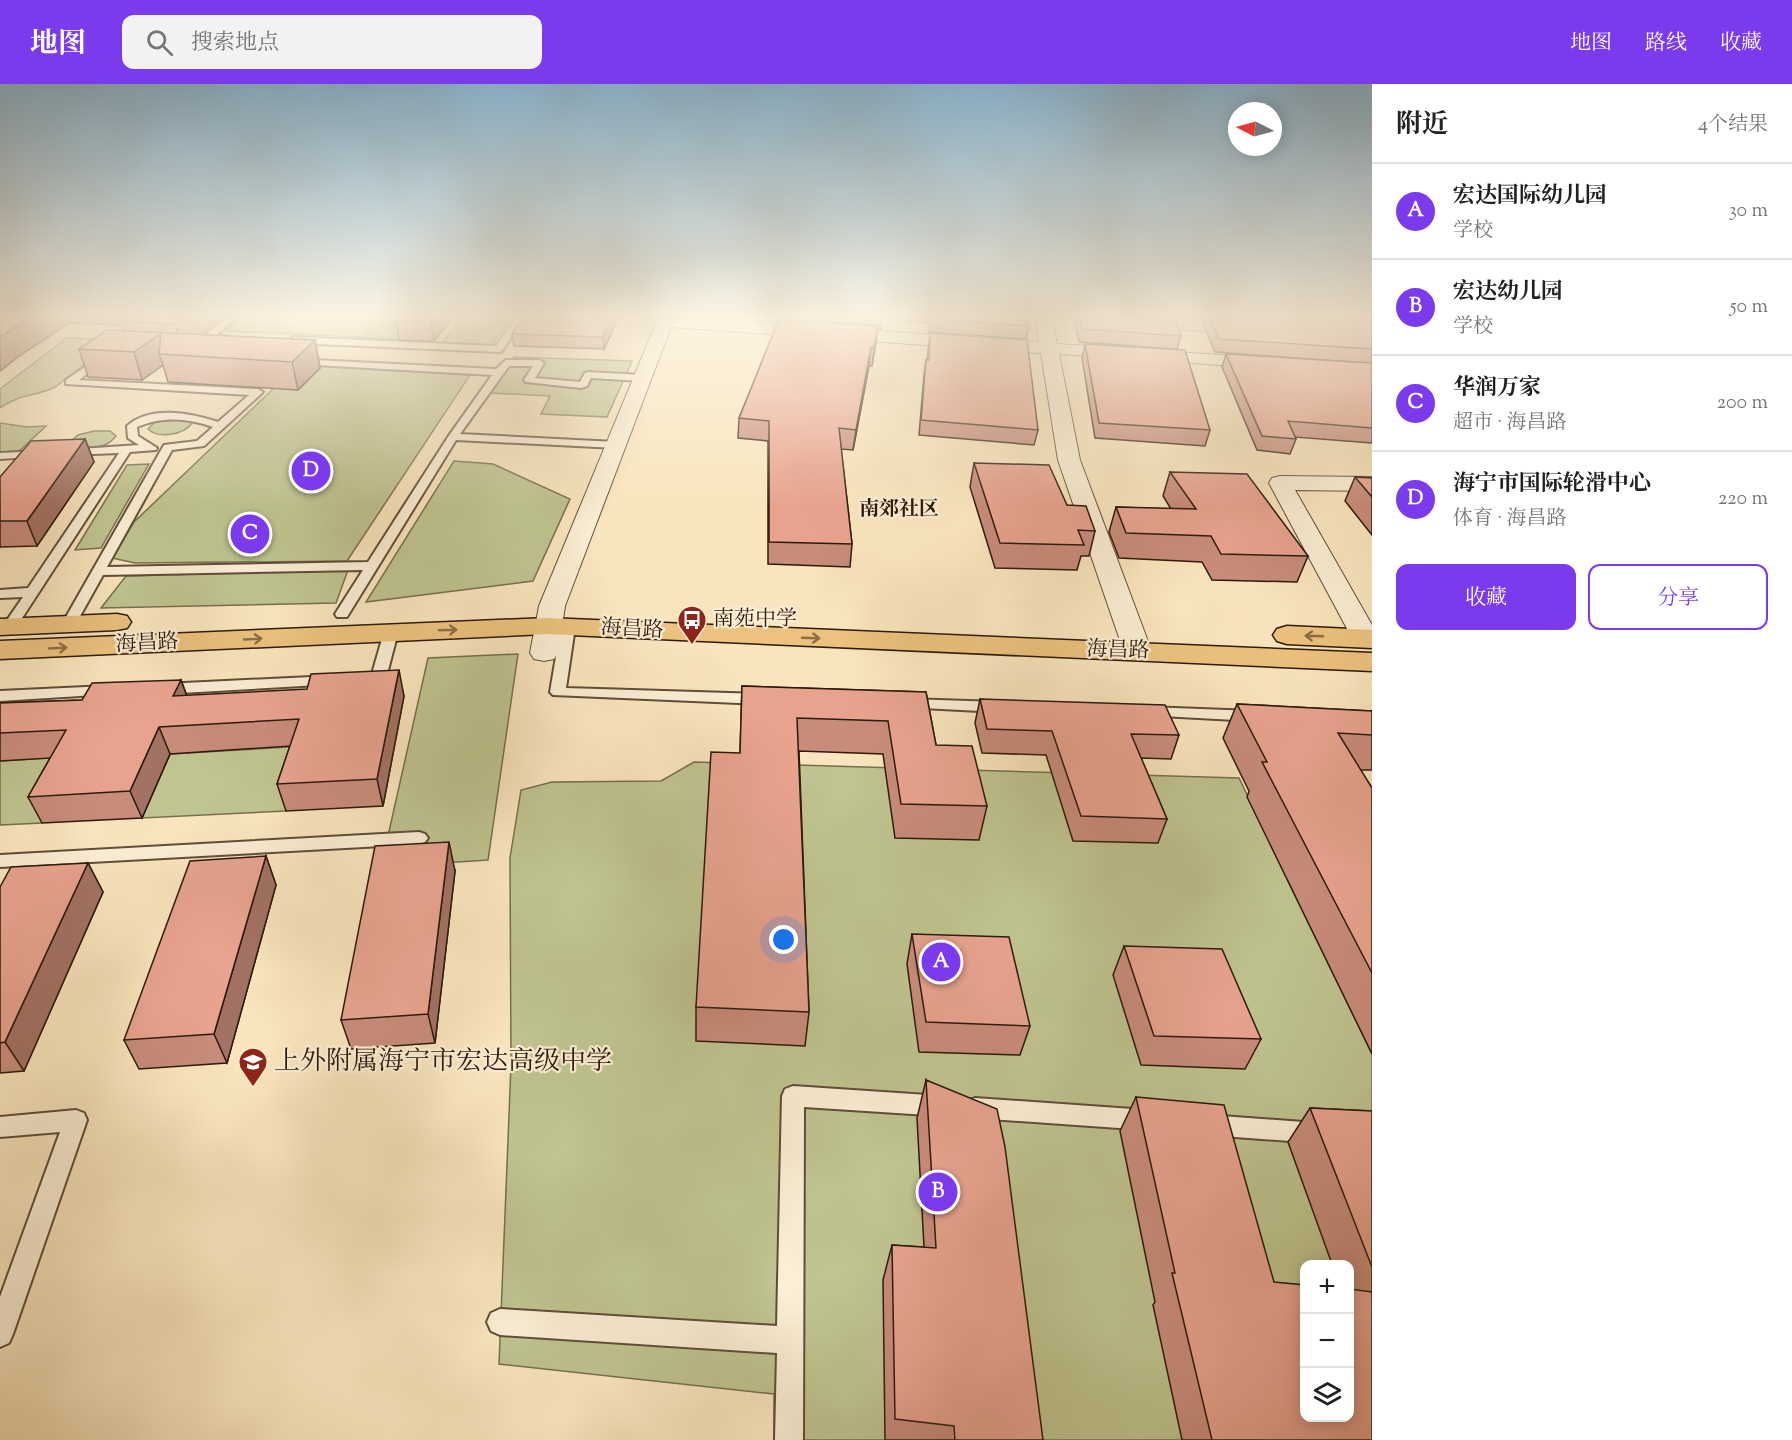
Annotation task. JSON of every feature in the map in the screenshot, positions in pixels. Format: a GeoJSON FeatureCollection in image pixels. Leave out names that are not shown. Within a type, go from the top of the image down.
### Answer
{"type":"FeatureCollection","features":[{"type":"Feature","properties":{"kind":"main road","name":"海昌路"},"geometry":{"type":"LineString","coordinates":[[3,635],[69,624],[342,614],[553,628],[1370,646]]}},
{"type":"Feature","properties":{"kind":"main road","name":"海昌路"},"geometry":{"type":"LineString","coordinates":[[3,635],[391,632],[553,628]]}},
{"type":"Feature","properties":{"kind":"street"},"geometry":{"type":"LineString","coordinates":[[553,628],[616,445],[642,379]]}},
{"type":"Feature","properties":{"kind":"street"},"geometry":{"type":"LineString","coordinates":[[1055,379],[1069,460],[1133,641]]}},
{"type":"Feature","properties":{"kind":"street"},"geometry":{"type":"LineString","coordinates":[[1370,646],[1280,483],[1372,484]]}},
{"type":"Feature","properties":{"kind":"lane"},"geometry":{"type":"LineString","coordinates":[[0,456],[200,444],[258,392],[69,382],[73,379]]}},
{"type":"Feature","properties":{"kind":"lane"},"geometry":{"type":"LineString","coordinates":[[342,614],[453,437],[494,379]]}},
{"type":"Feature","properties":{"kind":"lane"},"geometry":{"type":"LineString","coordinates":[[529,379],[534,382],[581,385],[585,379]]}},
{"type":"Feature","properties":{"kind":"lane"},"geometry":{"type":"LineString","coordinates":[[152,448],[133,438],[132,426],[146,418],[180,414],[220,426]]}},
{"type":"Feature","properties":{"kind":"lane"},"geometry":{"type":"LineString","coordinates":[[453,437],[616,445]]}},
{"type":"Feature","properties":{"kind":"lane"},"geometry":{"type":"LineString","coordinates":[[69,624],[168,447]]}},
{"type":"Feature","properties":{"kind":"lane"},"geometry":{"type":"LineString","coordinates":[[3,635],[127,449]]}},
{"type":"Feature","properties":{"kind":"lane"},"geometry":{"type":"LineString","coordinates":[[99,571],[373,566]]}},
{"type":"Feature","properties":{"kind":"lane"},"geometry":{"type":"LineString","coordinates":[[0,594],[33,592]]}},
{"type":"Feature","properties":{"kind":"lane"},"geometry":{"type":"LineString","coordinates":[[553,628],[558,692],[782,699]]}},
{"type":"Feature","properties":{"kind":"lane"},"geometry":{"type":"LineString","coordinates":[[142,690],[378,678],[391,632]]}},
{"type":"Feature","properties":{"kind":"lane"},"geometry":{"type":"LineString","coordinates":[[0,696],[118,691]]}},
{"type":"Feature","properties":{"kind":"lane"},"geometry":{"type":"LineString","coordinates":[[897,703],[1013,707]]}},
{"type":"Feature","properties":{"kind":"lane"},"geometry":{"type":"LineString","coordinates":[[1129,711],[1268,716]]}},
{"type":"Feature","properties":{"kind":"lane"},"geometry":{"type":"LineString","coordinates":[[0,861],[419,838]]}},
{"type":"Feature","properties":{"kind":"lane"},"geometry":{"type":"LineString","coordinates":[[789,1440],[794,1096],[1337,1134]]}},
{"type":"Feature","properties":{"kind":"lane"},"geometry":{"type":"LineString","coordinates":[[0,1127],[76,1120],[0,1334]]}},
{"type":"Feature","properties":{"kind":"lane"},"geometry":{"type":"LineString","coordinates":[[500,1322],[790,1340]]}},
{"type":"Feature","properties":{"kind":"green space"},"geometry":{"type":"Polygon","coordinates":[[[13,379],[65,379],[55,387],[21,397],[0,408],[0,389],[13,379]]]}},
{"type":"Feature","properties":{"kind":"green space"},"geometry":{"type":"Polygon","coordinates":[[[309,379],[467,379],[347,561],[135,563],[112,558],[134,522],[274,388],[298,390],[309,379]]]}},
{"type":"Feature","properties":{"kind":"green space"},"geometry":{"type":"Polygon","coordinates":[[[500,379],[624,379],[607,417],[541,414],[550,396],[491,393],[500,379]]]}},
{"type":"Feature","properties":{"kind":"green space"},"geometry":{"type":"Polygon","coordinates":[[[170,418],[191,420],[192,423],[177,433],[164,435],[148,429],[155,422],[170,418]]]}},
{"type":"Feature","properties":{"kind":"green space"},"geometry":{"type":"Polygon","coordinates":[[[0,423],[27,427],[46,426],[16,454],[0,454],[0,423]]]}},
{"type":"Feature","properties":{"kind":"green space"},"geometry":{"type":"Polygon","coordinates":[[[94,431],[110,431],[116,436],[106,444],[94,447],[70,442],[78,435],[94,431]]]}},
{"type":"Feature","properties":{"kind":"green space"},"geometry":{"type":"Polygon","coordinates":[[[454,461],[493,464],[570,499],[533,581],[366,602],[454,461]]]}},
{"type":"Feature","properties":{"kind":"green space"},"geometry":{"type":"Polygon","coordinates":[[[149,464],[101,548],[75,550],[127,465],[149,464]]]}},
{"type":"Feature","properties":{"kind":"green space"},"geometry":{"type":"Polygon","coordinates":[[[348,570],[336,603],[101,608],[126,576],[348,570]]]}},
{"type":"Feature","properties":{"kind":"green space"},"geometry":{"type":"Polygon","coordinates":[[[518,654],[488,860],[381,867],[428,658],[518,654]]]}},
{"type":"Feature","properties":{"kind":"green space"},"geometry":{"type":"Polygon","coordinates":[[[306,746],[286,811],[142,818],[170,754],[306,746]]]}},
{"type":"Feature","properties":{"kind":"green space"},"geometry":{"type":"Polygon","coordinates":[[[78,756],[42,823],[0,825],[0,761],[78,756]]]}},
{"type":"Feature","properties":{"kind":"green space"},"geometry":{"type":"Polygon","coordinates":[[[694,762],[1239,778],[1372,1054],[1372,1440],[774,1440],[774,1394],[499,1364],[511,1065],[510,858],[521,790],[552,782],[661,781],[694,762]]]}},
{"type":"Feature","properties":{"kind":"building"},"geometry":{"type":"Polygon","coordinates":[[[755,379],[865,379],[856,430],[839,428],[852,544],[769,542],[769,421],[739,418],[755,379]]]}},
{"type":"Feature","properties":{"kind":"building"},"geometry":{"type":"Polygon","coordinates":[[[924,379],[1032,379],[1038,430],[921,420],[924,379]]]}},
{"type":"Feature","properties":{"kind":"building"},"geometry":{"type":"Polygon","coordinates":[[[1091,379],[1194,379],[1210,430],[1099,423],[1091,379]]]}},
{"type":"Feature","properties":{"kind":"building"},"geometry":{"type":"Polygon","coordinates":[[[1237,379],[1372,379],[1372,428],[1288,421],[1296,439],[1262,436],[1237,379]]]}},
{"type":"Feature","properties":{"kind":"building"},"geometry":{"type":"Polygon","coordinates":[[[85,439],[27,521],[0,521],[0,477],[31,441],[85,439]]]}},
{"type":"Feature","properties":{"kind":"building"},"geometry":{"type":"Polygon","coordinates":[[[974,463],[1049,465],[1067,505],[1086,506],[1095,531],[1078,530],[1084,545],[1000,543],[974,463]]]}},
{"type":"Feature","properties":{"kind":"building"},"geometry":{"type":"Polygon","coordinates":[[[1170,472],[1247,474],[1308,556],[1221,554],[1211,536],[1126,533],[1116,507],[1196,509],[1170,472]]]}},
{"type":"Feature","properties":{"kind":"building"},"geometry":{"type":"Polygon","coordinates":[[[1355,477],[1372,478],[1372,497],[1355,477]]]}},
{"type":"Feature","properties":{"kind":"building"},"geometry":{"type":"Polygon","coordinates":[[[399,670],[377,779],[277,784],[299,719],[159,727],[130,791],[28,797],[66,730],[0,733],[0,703],[82,700],[92,683],[181,680],[173,696],[307,689],[311,674],[399,670]]]}},
{"type":"Feature","properties":{"kind":"building"},"geometry":{"type":"Polygon","coordinates":[[[742,686],[926,692],[936,745],[972,746],[987,806],[901,804],[888,721],[797,718],[809,1012],[696,1007],[711,752],[740,753],[742,686]]]}},
{"type":"Feature","properties":{"kind":"building"},"geometry":{"type":"Polygon","coordinates":[[[980,699],[1165,705],[1179,735],[1131,734],[1167,819],[1081,816],[1052,731],[987,729],[980,699]]]}},
{"type":"Feature","properties":{"kind":"building"},"geometry":{"type":"Polygon","coordinates":[[[1237,704],[1372,711],[1372,735],[1338,733],[1372,788],[1372,973],[1262,762],[1267,762],[1237,704]]]}},
{"type":"Feature","properties":{"kind":"building"},"geometry":{"type":"Polygon","coordinates":[[[449,842],[428,1014],[341,1020],[375,846],[449,842]]]}},
{"type":"Feature","properties":{"kind":"building"},"geometry":{"type":"Polygon","coordinates":[[[266,856],[214,1034],[124,1040],[190,861],[266,856]]]}},
{"type":"Feature","properties":{"kind":"building"},"geometry":{"type":"Polygon","coordinates":[[[88,863],[5,1042],[0,1043],[0,887],[11,867],[88,863]]]}},
{"type":"Feature","properties":{"kind":"building"},"geometry":{"type":"Polygon","coordinates":[[[912,934],[1009,937],[1030,1026],[926,1022],[912,934]]]}},
{"type":"Feature","properties":{"kind":"building"},"geometry":{"type":"Polygon","coordinates":[[[1124,946],[1222,949],[1261,1039],[1154,1036],[1124,946]]]}},
{"type":"Feature","properties":{"kind":"building"},"geometry":{"type":"Polygon","coordinates":[[[926,1080],[997,1109],[1005,1147],[1043,1440],[955,1440],[954,1426],[895,1419],[892,1245],[936,1248],[926,1080]]]}},
{"type":"Feature","properties":{"kind":"building"},"geometry":{"type":"Polygon","coordinates":[[[1136,1097],[1224,1105],[1274,1282],[1300,1285],[1300,1422],[1354,1422],[1354,1290],[1372,1292],[1372,1440],[1212,1440],[1172,1273],[1175,1273],[1136,1097]]]}},
{"type":"Feature","properties":{"kind":"building"},"geometry":{"type":"Polygon","coordinates":[[[1310,1108],[1372,1111],[1372,1267],[1310,1108]]]}},
{"type":"Feature","properties":{"kind":"place","name":"海宁市国际轮滑中心"},"geometry":{"type":"Point","coordinates":[311,471]}},
{"type":"Feature","properties":{"kind":"place","name":"华润万家"},"geometry":{"type":"Point","coordinates":[250,534]}},
{"type":"Feature","properties":{"kind":"place","name":"南苑中学"},"geometry":{"type":"Point","coordinates":[692,646]}},
{"type":"Feature","properties":{"kind":"place","name":"宏达国际幼儿园"},"geometry":{"type":"Point","coordinates":[941,962]}},
{"type":"Feature","properties":{"kind":"place","name":"上外附属海宁市宏达高级中学"},"geometry":{"type":"Point","coordinates":[253,1088]}},
{"type":"Feature","properties":{"kind":"place","name":"宏达幼儿园"},"geometry":{"type":"Point","coordinates":[938,1192]}},
{"type":"Feature","properties":{"kind":"district","name":"南郊社区"},"geometry":{"type":"Point","coordinates":[899,510]}}]}
